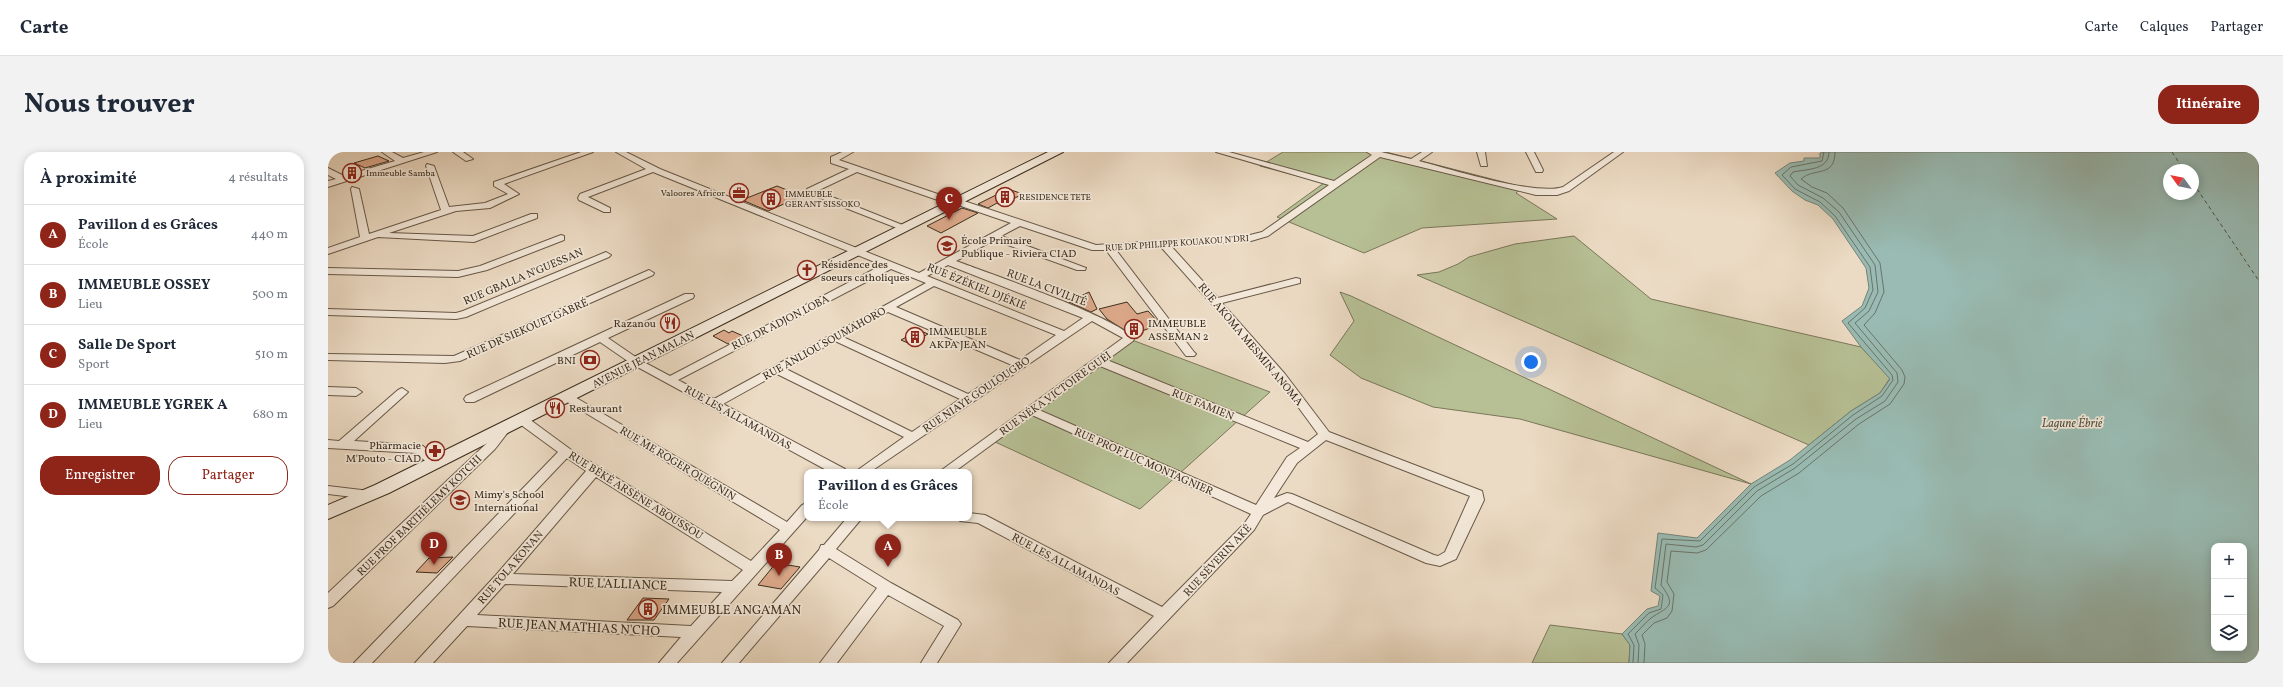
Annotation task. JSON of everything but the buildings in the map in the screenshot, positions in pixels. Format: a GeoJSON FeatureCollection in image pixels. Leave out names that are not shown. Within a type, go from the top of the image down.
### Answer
{"type":"FeatureCollection","features":[{"type":"Feature","properties":{"kind":"main road","name":"AVENUE JEAN MALAN"},"geometry":{"type":"LineString","coordinates":[[328,512],[370,495],[1057,152]]}},
{"type":"Feature","properties":{"kind":"street"},"geometry":{"type":"LineString","coordinates":[[386,152],[402,161]]}},
{"type":"Feature","properties":{"kind":"street"},"geometry":{"type":"LineString","coordinates":[[328,184],[433,152]]}},
{"type":"Feature","properties":{"kind":"street"},"geometry":{"type":"LineString","coordinates":[[457,152],[469,159]]}},
{"type":"Feature","properties":{"kind":"street"},"geometry":{"type":"LineString","coordinates":[[328,251],[455,208],[487,206],[515,194],[497,184],[589,152]]}},
{"type":"Feature","properties":{"kind":"street","name":"RUE ÉZÉKIEL DJÉKIÉ"},"geometry":{"type":"LineString","coordinates":[[620,152],[653,169],[1065,334]]}},
{"type":"Feature","properties":{"kind":"street","name":"RUE DR PHILIPPE KOUAKOU N'DRI"},"geometry":{"type":"LineString","coordinates":[[848,152],[834,159],[834,161],[1095,248],[1251,238],[1265,234],[1335,184],[1374,153]]}},
{"type":"Feature","properties":{"kind":"street"},"geometry":{"type":"LineString","coordinates":[[1220,152],[1335,184]]}},
{"type":"Feature","properties":{"kind":"street"},"geometry":{"type":"LineString","coordinates":[[1412,162],[1428,152]]}},
{"type":"Feature","properties":{"kind":"street"},"geometry":{"type":"LineString","coordinates":[[1480,152],[1484,164]]}},
{"type":"Feature","properties":{"kind":"street"},"geometry":{"type":"LineString","coordinates":[[1530,152],[1539,170]]}},
{"type":"Feature","properties":{"kind":"street"},"geometry":{"type":"LineString","coordinates":[[1374,153],[1536,192],[1546,193],[1566,189],[1619,152]]}},
{"type":"Feature","properties":{"kind":"street"},"geometry":{"type":"LineString","coordinates":[[430,166],[446,211]]}},
{"type":"Feature","properties":{"kind":"street"},"geometry":{"type":"LineString","coordinates":[[607,210],[582,198],[582,196],[653,169]]}},
{"type":"Feature","properties":{"kind":"street"},"geometry":{"type":"LineString","coordinates":[[856,169],[810,191],[906,228]]}},
{"type":"Feature","properties":{"kind":"street"},"geometry":{"type":"LineString","coordinates":[[328,171],[342,179]]}},
{"type":"Feature","properties":{"kind":"street"},"geometry":{"type":"LineString","coordinates":[[355,189],[369,237]]}},
{"type":"Feature","properties":{"kind":"street"},"geometry":{"type":"LineString","coordinates":[[369,237],[474,239],[534,216]]}},
{"type":"Feature","properties":{"kind":"street"},"geometry":{"type":"LineString","coordinates":[[920,276],[1018,223]]}},
{"type":"Feature","properties":{"kind":"street"},"geometry":{"type":"LineString","coordinates":[[994,237],[1081,268]]}},
{"type":"Feature","properties":{"kind":"street"},"geometry":{"type":"LineString","coordinates":[[328,271],[458,274],[483,268],[561,238]]}},
{"type":"Feature","properties":{"kind":"street","name":"RUE AKOMA MESMIN ANOMA"},"geometry":{"type":"LineString","coordinates":[[1164,244],[1281,376],[1325,435]]}},
{"type":"Feature","properties":{"kind":"street"},"geometry":{"type":"LineString","coordinates":[[1109,247],[1190,354]]}},
{"type":"Feature","properties":{"kind":"street","name":"RUE GBALLA N'GUESSAN"},"geometry":{"type":"LineString","coordinates":[[328,312],[456,316],[466,314],[606,255]]}},
{"type":"Feature","properties":{"kind":"street","name":"RUE LA CIVILITÉ"},"geometry":{"type":"LineString","coordinates":[[948,261],[1091,317]]}},
{"type":"Feature","properties":{"kind":"street","name":"RUE DR ADJON LOBA"},"geometry":{"type":"LineString","coordinates":[[670,380],[890,265]]}},
{"type":"Feature","properties":{"kind":"street","name":"RUE DR SIEKOUET GABRÉ"},"geometry":{"type":"LineString","coordinates":[[328,357],[456,359],[649,273]]}},
{"type":"Feature","properties":{"kind":"street"},"geometry":{"type":"LineString","coordinates":[[1215,302],[1296,281]]}},
{"type":"Feature","properties":{"kind":"street","name":"RUE ANLIOU SOUMAHORO"},"geometry":{"type":"LineString","coordinates":[[714,404],[934,282]]}},
{"type":"Feature","properties":{"kind":"street"},"geometry":{"type":"LineString","coordinates":[[470,399],[689,296]]}},
{"type":"Feature","properties":{"kind":"street"},"geometry":{"type":"LineString","coordinates":[[888,308],[1020,364]]}},
{"type":"Feature","properties":{"kind":"street","name":"RUE NIAYE GOULOUGBO"},"geometry":{"type":"LineString","coordinates":[[865,469],[1091,317]]}},
{"type":"Feature","properties":{"kind":"street","name":"RUE NÉKA VICTOIRE GUÉI"},"geometry":{"type":"LineString","coordinates":[[949,469],[1129,339],[1126,335],[1091,317]]}},
{"type":"Feature","properties":{"kind":"street"},"geometry":{"type":"LineString","coordinates":[[835,337],[969,399]]}},
{"type":"Feature","properties":{"kind":"street","name":"RUE LES ALLAMANDAS"},"geometry":{"type":"LineString","coordinates":[[601,338],[636,362],[834,469]]}},
{"type":"Feature","properties":{"kind":"street","name":"RUE FAMIEN"},"geometry":{"type":"LineString","coordinates":[[1098,361],[1307,446]]}},
{"type":"Feature","properties":{"kind":"street"},"geometry":{"type":"LineString","coordinates":[[777,369],[913,437]]}},
{"type":"Feature","properties":{"kind":"street"},"geometry":{"type":"LineString","coordinates":[[328,391],[356,392]]}},
{"type":"Feature","properties":{"kind":"street"},"geometry":{"type":"LineString","coordinates":[[342,445],[402,392]]}},
{"type":"Feature","properties":{"kind":"street","name":"RUE ME ROGER OUÉGNIN"},"geometry":{"type":"LineString","coordinates":[[568,397],[789,529]]}},
{"type":"Feature","properties":{"kind":"street","name":"RUE PROF LUC MONTAGNIER"},"geometry":{"type":"LineString","coordinates":[[1030,410],[1259,512]]}},
{"type":"Feature","properties":{"kind":"street","name":"RUE BÉKÉ ARSÈNE ABOUSSOU"},"geometry":{"type":"LineString","coordinates":[[514,422],[595,469],[752,569]]}},
{"type":"Feature","properties":{"kind":"street","name":"RUE PROF BARTHÉLEMY KOTCHI"},"geometry":{"type":"LineString","coordinates":[[328,602],[514,422]]}},
{"type":"Feature","properties":{"kind":"street"},"geometry":{"type":"LineString","coordinates":[[1259,512],[1287,497],[1431,559],[1440,561],[1451,555],[1477,500],[1477,494],[1325,435]]}},
{"type":"Feature","properties":{"kind":"street","name":"RUE SÉVERIN AKÉ"},"geometry":{"type":"LineString","coordinates":[[1117,663],[1165,616],[1249,528],[1292,460],[1307,446],[1325,435]]}},
{"type":"Feature","properties":{"kind":"street"},"geometry":{"type":"LineString","coordinates":[[328,444],[419,449],[436,462]]}},
{"type":"Feature","properties":{"kind":"street"},"geometry":{"type":"LineString","coordinates":[[362,663],[566,452]]}},
{"type":"Feature","properties":{"kind":"street","name":"RUE TOLA KONAN"},"geometry":{"type":"LineString","coordinates":[[423,663],[501,579],[595,469]]}},
{"type":"Feature","properties":{"kind":"street"},"geometry":{"type":"LineString","coordinates":[[328,490],[370,495]]}},
{"type":"Feature","properties":{"kind":"street"},"geometry":{"type":"LineString","coordinates":[[328,520],[344,506]]}},
{"type":"Feature","properties":{"kind":"street"},"geometry":{"type":"LineString","coordinates":[[667,663],[804,512]]}},
{"type":"Feature","properties":{"kind":"street","name":"RUE LES ALLAMANDAS"},"geometry":{"type":"LineString","coordinates":[[972,518],[980,518],[1165,616]]}},
{"type":"Feature","properties":{"kind":"street"},"geometry":{"type":"LineString","coordinates":[[730,663],[826,549],[852,521]]}},
{"type":"Feature","properties":{"kind":"street"},"geometry":{"type":"LineString","coordinates":[[826,549],[886,587],[952,624],[950,631],[929,663]]}},
{"type":"Feature","properties":{"kind":"street","name":"RUE L'ALLIANCE"},"geometry":{"type":"LineString","coordinates":[[501,579],[736,587]]}},
{"type":"Feature","properties":{"kind":"street"},"geometry":{"type":"LineString","coordinates":[[828,663],[886,587]]}},
{"type":"Feature","properties":{"kind":"street","name":"RUE JEAN MATHIAS N'CHO"},"geometry":{"type":"LineString","coordinates":[[463,620],[696,632]]}},
{"type":"Feature","properties":{"kind":"green space"},"geometry":{"type":"Polygon","coordinates":[[[1283,152],[1386,152],[1523,187],[1516,193],[1557,219],[1422,228],[1364,253],[1277,217],[1324,183],[1260,166],[1283,152]]]}},
{"type":"Feature","properties":{"kind":"green space"},"geometry":{"type":"Polygon","coordinates":[[[1574,236],[1651,299],[1861,347],[1890,378],[1880,393],[1851,411],[1809,445],[1417,275],[1439,272],[1458,264],[1469,257],[1515,244],[1574,236]]]}},
{"type":"Feature","properties":{"kind":"green space"},"geometry":{"type":"Polygon","coordinates":[[[1340,292],[1751,484],[1520,419],[1433,407],[1361,378],[1330,355],[1354,321],[1340,292]]]}},
{"type":"Feature","properties":{"kind":"green space"},"geometry":{"type":"Polygon","coordinates":[[[1132,340],[1270,392],[1140,509],[993,441],[1132,340]]]}},
{"type":"Feature","properties":{"kind":"green space"},"geometry":{"type":"Polygon","coordinates":[[[1550,625],[1622,634],[1630,645],[1629,663],[1532,663],[1550,625]]]}},
{"type":"Feature","properties":{"kind":"water","name":"Lagune Ébrié"},"geometry":{"type":"Polygon","coordinates":[[[1826,152],[2259,152],[2259,663],[1629,663],[1630,645],[1622,634],[1647,609],[1658,606],[1660,596],[1651,591],[1658,533],[1697,538],[1751,484],[1790,460],[1851,411],[1880,393],[1890,379],[1861,347],[1842,321],[1862,306],[1869,288],[1866,268],[1833,219],[1818,205],[1805,200],[1792,191],[1775,173],[1790,163],[1804,161],[1804,158],[1820,158],[1820,153],[1826,152]]]}},
{"type":"Feature","properties":{"kind":"ferry route"},"geometry":{"type":"LineString","coordinates":[[2172,152],[2180,164]]}},
{"type":"Feature","properties":{"kind":"ferry route"},"geometry":{"type":"LineString","coordinates":[[2199,192],[2259,281]]}},
{"type":"Feature","properties":{"kind":"place","name":"Immeuble Samba"},"geometry":{"type":"Point","coordinates":[352,173]}},
{"type":"Feature","properties":{"kind":"place","name":"Valoores Africor"},"geometry":{"type":"Point","coordinates":[739,193]}},
{"type":"Feature","properties":{"kind":"place","name":"RESIDENCE TETE"},"geometry":{"type":"Point","coordinates":[1005,197]}},
{"type":"Feature","properties":{"kind":"place","name":"IMMEUBLE GERANT SISSOKO"},"geometry":{"type":"Point","coordinates":[771,199]}},
{"type":"Feature","properties":{"kind":"place","name":"Salle De Sport"},"geometry":{"type":"Point","coordinates":[949,220]}},
{"type":"Feature","properties":{"kind":"place","name":"École Primaire Publique - Riviera CIAD"},"geometry":{"type":"Point","coordinates":[947,246]}},
{"type":"Feature","properties":{"kind":"place","name":"Résidence des soeurs catholiques"},"geometry":{"type":"Point","coordinates":[807,270]}},
{"type":"Feature","properties":{"kind":"place","name":"Razanou"},"geometry":{"type":"Point","coordinates":[670,323]}},
{"type":"Feature","properties":{"kind":"place","name":"IMMEUBLE ASSEMAN 2"},"geometry":{"type":"Point","coordinates":[1134,329]}},
{"type":"Feature","properties":{"kind":"place","name":"IMMEUBLE AKPA JEAN"},"geometry":{"type":"Point","coordinates":[915,337]}},
{"type":"Feature","properties":{"kind":"place","name":"BNI"},"geometry":{"type":"Point","coordinates":[590,360]}},
{"type":"Feature","properties":{"kind":"place","name":"Restaurant"},"geometry":{"type":"Point","coordinates":[555,408]}},
{"type":"Feature","properties":{"kind":"place","name":"Pharmacie M'Pouto - CIAD"},"geometry":{"type":"Point","coordinates":[435,451]}},
{"type":"Feature","properties":{"kind":"place","name":"Mimy's School International"},"geometry":{"type":"Point","coordinates":[460,500]}},
{"type":"Feature","properties":{"kind":"place","name":"IMMEUBLE YGREK A"},"geometry":{"type":"Point","coordinates":[434,565]}},
{"type":"Feature","properties":{"kind":"place","name":"Pavillon d es Grâces"},"geometry":{"type":"Point","coordinates":[888,567]}},
{"type":"Feature","properties":{"kind":"place","name":"IMMEUBLE OSSEY"},"geometry":{"type":"Point","coordinates":[779,576]}},
{"type":"Feature","properties":{"kind":"place","name":"IMMEUBLE ANGAMAN"},"geometry":{"type":"Point","coordinates":[648,609]}}]}
